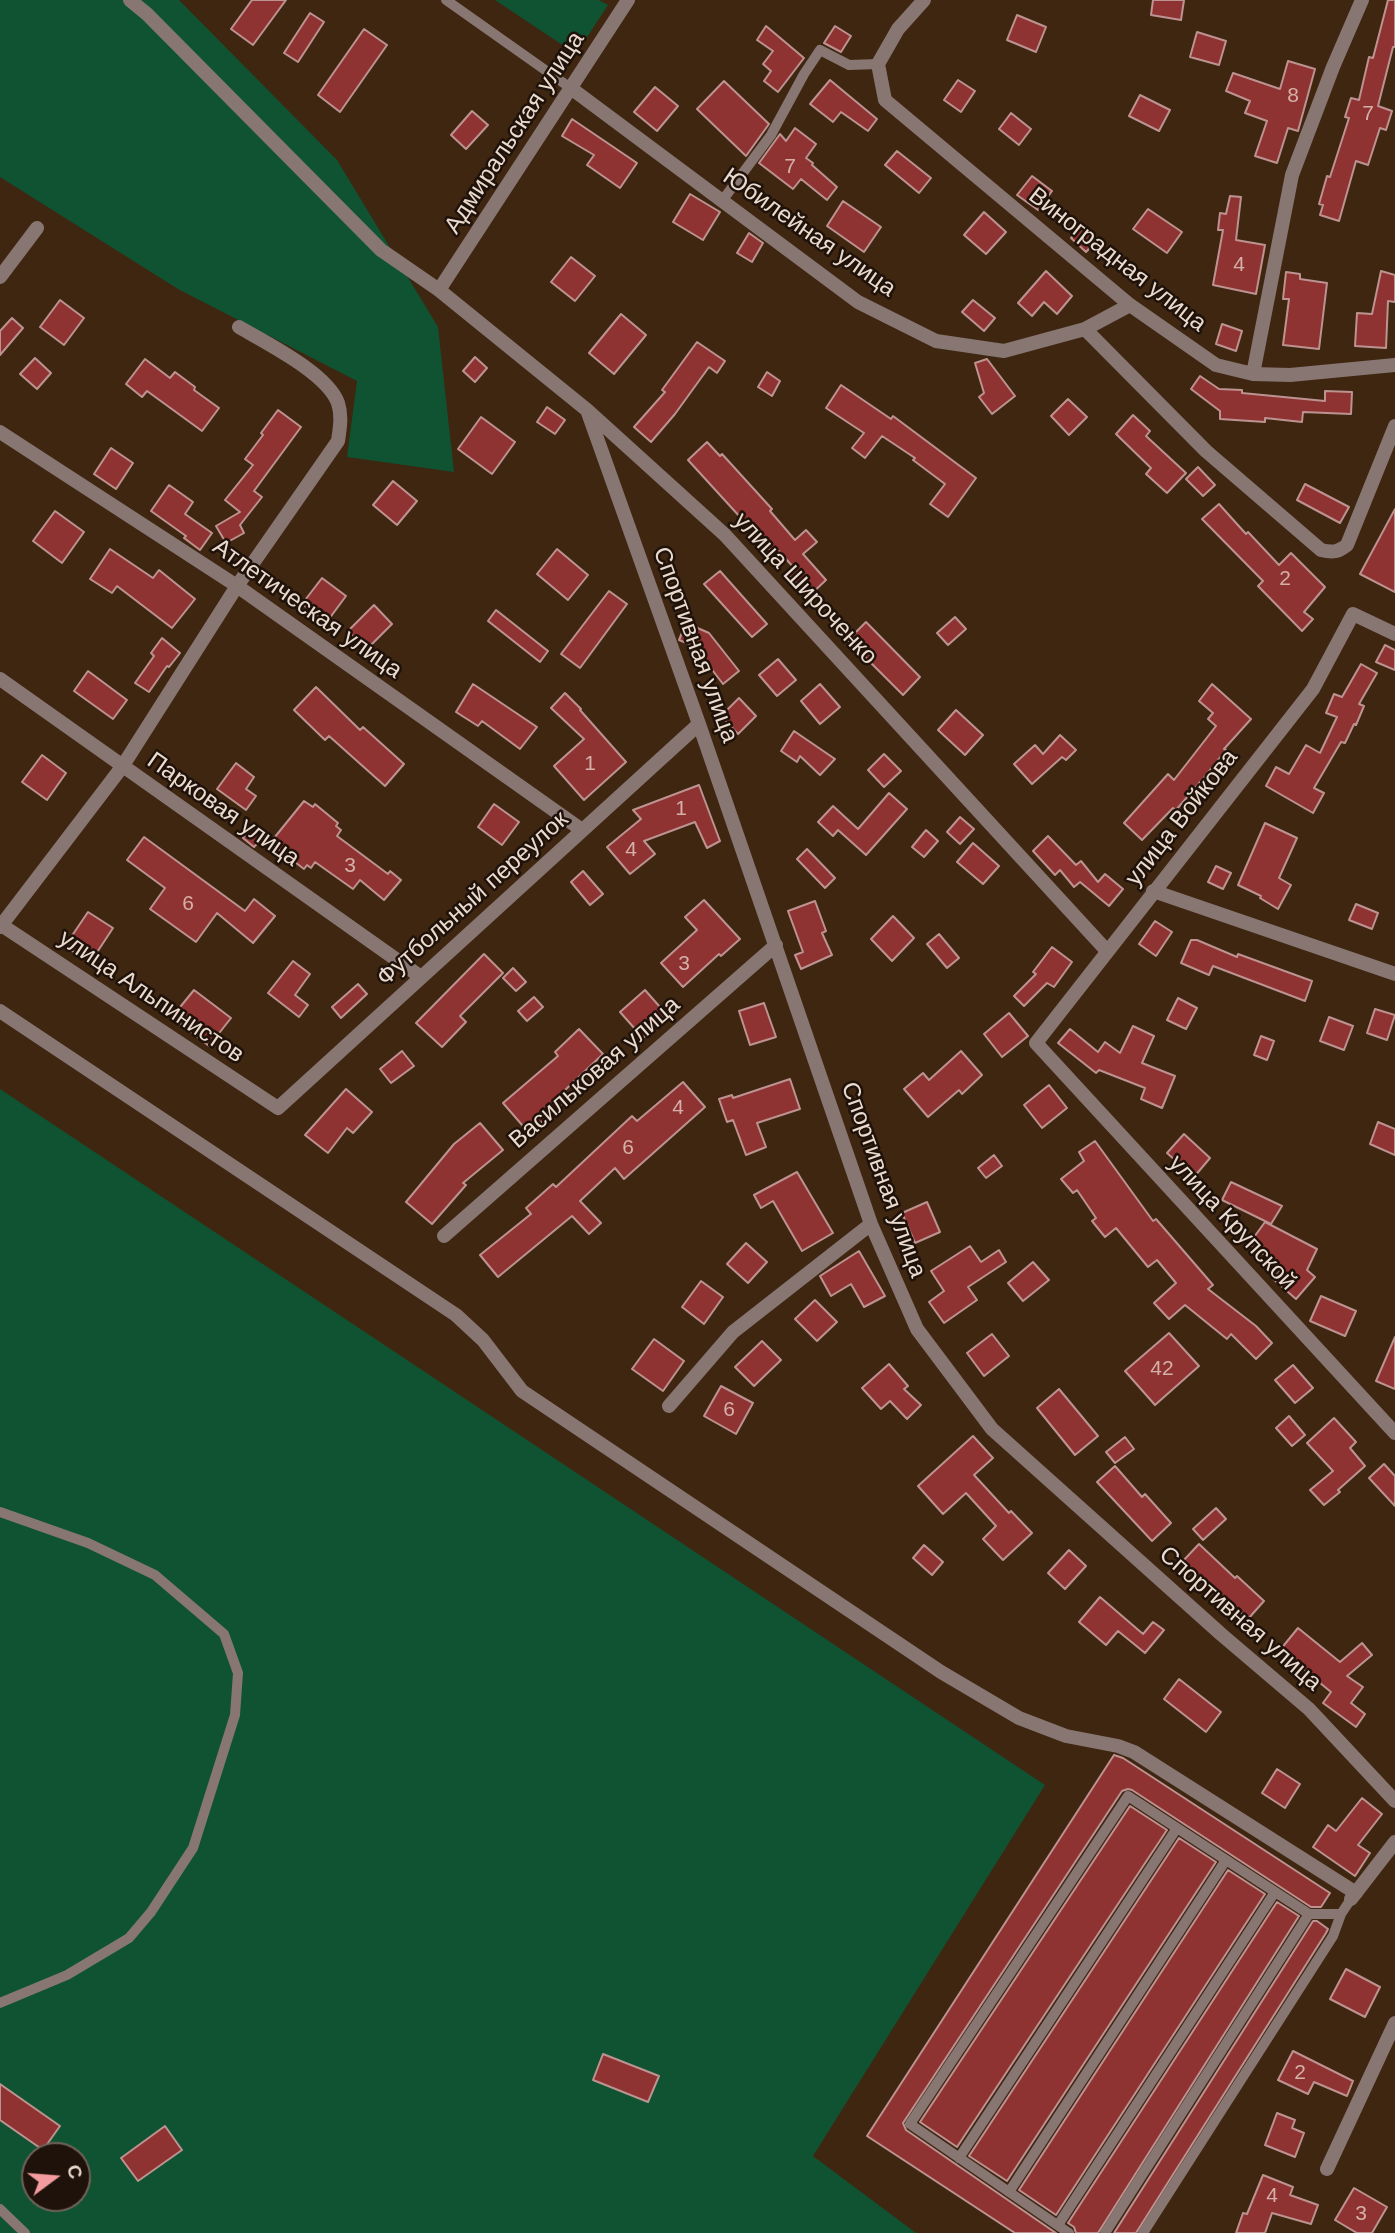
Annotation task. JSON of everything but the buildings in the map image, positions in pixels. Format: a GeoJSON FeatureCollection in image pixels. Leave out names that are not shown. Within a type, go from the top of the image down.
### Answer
{"type":"FeatureCollection","features":[{"type":"Feature","properties":{"kind":"street","name":"улица Широченко"},"geometry":{"type":"LineString","coordinates":[[130,0],[381,250],[439,290],[587,410],[725,535],[1107,951]]}},
{"type":"Feature","properties":{"kind":"street","name":"Адмиральская улица"},"geometry":{"type":"LineString","coordinates":[[439,290],[628,0]]}},
{"type":"Feature","properties":{"kind":"street"},"geometry":{"type":"LineString","coordinates":[[878,64],[898,29],[923,0]]}},
{"type":"Feature","properties":{"kind":"street"},"geometry":{"type":"LineString","coordinates":[[1253,374],[1292,175],[1362,0]]}},
{"type":"Feature","properties":{"kind":"street","name":"Виноградная улица"},"geometry":{"type":"LineString","coordinates":[[878,64],[885,100],[1130,305],[1216,365],[1253,374],[1290,375],[1395,365]]}},
{"type":"Feature","properties":{"kind":"street","name":"Юбилейная улица"},"geometry":{"type":"LineString","coordinates":[[572,89],[858,302],[936,341],[1004,351],[1085,329],[1130,305]]}},
{"type":"Feature","properties":{"kind":"street"},"geometry":{"type":"LineString","coordinates":[[0,277],[37,228]]}},
{"type":"Feature","properties":{"kind":"street"},"geometry":{"type":"LineString","coordinates":[[0,925],[122,767],[237,586],[338,441],[341,420],[338,402],[327,385],[307,369],[239,327]]}},
{"type":"Feature","properties":{"kind":"street"},"geometry":{"type":"LineString","coordinates":[[1085,329],[1206,451],[1321,550],[1330,553],[1347,545],[1395,426]]}},
{"type":"Feature","properties":{"kind":"street","name":"Спортивная улица"},"geometry":{"type":"LineString","coordinates":[[587,410],[699,724],[871,1224],[917,1329],[992,1429],[1308,1709],[1395,1801]]}},
{"type":"Feature","properties":{"kind":"street","name":"Атлетическая улица"},"geometry":{"type":"LineString","coordinates":[[0,432],[237,586],[582,830]]}},
{"type":"Feature","properties":{"kind":"street","name":"улица Войкова"},"geometry":{"type":"LineString","coordinates":[[1036,1043],[1313,689],[1353,614],[1395,634]]}},
{"type":"Feature","properties":{"kind":"street","name":"Парковая улица"},"geometry":{"type":"LineString","coordinates":[[0,679],[421,977]]}},
{"type":"Feature","properties":{"kind":"street","name":"Футбольный переулок"},"geometry":{"type":"LineString","coordinates":[[278,1108],[699,724]]}},
{"type":"Feature","properties":{"kind":"street"},"geometry":{"type":"LineString","coordinates":[[1153,891],[1395,974]]}},
{"type":"Feature","properties":{"kind":"street","name":"улица Альпинистов"},"geometry":{"type":"LineString","coordinates":[[0,925],[278,1108]]}},
{"type":"Feature","properties":{"kind":"street","name":"Васильковая улица"},"geometry":{"type":"LineString","coordinates":[[444,1236],[776,945]]}},
{"type":"Feature","properties":{"kind":"street"},"geometry":{"type":"LineString","coordinates":[[0,1011],[456,1315],[483,1340],[522,1391],[941,1672],[1019,1718],[1066,1737],[1118,1746],[1134,1752],[1353,1896],[1395,1842]]}},
{"type":"Feature","properties":{"kind":"street","name":"улица Крупской"},"geometry":{"type":"LineString","coordinates":[[1036,1043],[1395,1433]]}},
{"type":"Feature","properties":{"kind":"street"},"geometry":{"type":"LineString","coordinates":[[668,1406],[733,1332],[871,1224]]}},
{"type":"Feature","properties":{"kind":"street"},"geometry":{"type":"LineString","coordinates":[[1327,2169],[1395,2023]]}},
{"type":"Feature","properties":{"kind":"lane"},"geometry":{"type":"LineString","coordinates":[[446,0],[572,89]]}},
{"type":"Feature","properties":{"kind":"lane"},"geometry":{"type":"LineString","coordinates":[[722,201],[771,135],[820,50],[849,65],[878,64]]}},
{"type":"Feature","properties":{"kind":"lane"},"geometry":{"type":"LineString","coordinates":[[0,1512],[88,1543],[155,1575],[224,1634],[238,1673],[235,1715],[193,1847],[151,1912],[129,1938],[67,1975],[0,2003]]}},
{"type":"Feature","properties":{"kind":"lane"},"geometry":{"type":"LineString","coordinates":[[1069,2233],[910,2124],[1128,1796],[1309,1914],[1341,1914]]}},
{"type":"Feature","properties":{"kind":"lane"},"geometry":{"type":"LineString","coordinates":[[960,2158],[1177,1828]]}},
{"type":"Feature","properties":{"kind":"lane"},"geometry":{"type":"LineString","coordinates":[[1009,2192],[1226,1860]]}},
{"type":"Feature","properties":{"kind":"lane"},"geometry":{"type":"LineString","coordinates":[[1058,2225],[1275,1892]]}},
{"type":"Feature","properties":{"kind":"lane"},"geometry":{"type":"LineString","coordinates":[[1143,2233],[1333,1936],[1341,1914],[1353,1896]]}},
{"type":"Feature","properties":{"kind":"lane"},"geometry":{"type":"LineString","coordinates":[[1105,2233],[1309,1914]]}},
{"type":"Feature","properties":{"kind":"lane"},"geometry":{"type":"LineString","coordinates":[[0,2209],[25,2233]]}},
{"type":"Feature","properties":{"kind":"green space"},"geometry":{"type":"Polygon","coordinates":[[[0,0],[179,0],[337,160],[438,327],[454,472],[347,457],[357,381],[178,289],[0,177],[0,0]]]}},
{"type":"Feature","properties":{"kind":"green space"},"geometry":{"type":"Polygon","coordinates":[[[495,0],[599,0],[608,5],[576,54],[495,0]]]}},
{"type":"Feature","properties":{"kind":"green space"},"geometry":{"type":"Polygon","coordinates":[[[0,1089],[1045,1785],[813,2156],[916,2233],[0,2233],[0,1089]]]}}]}
